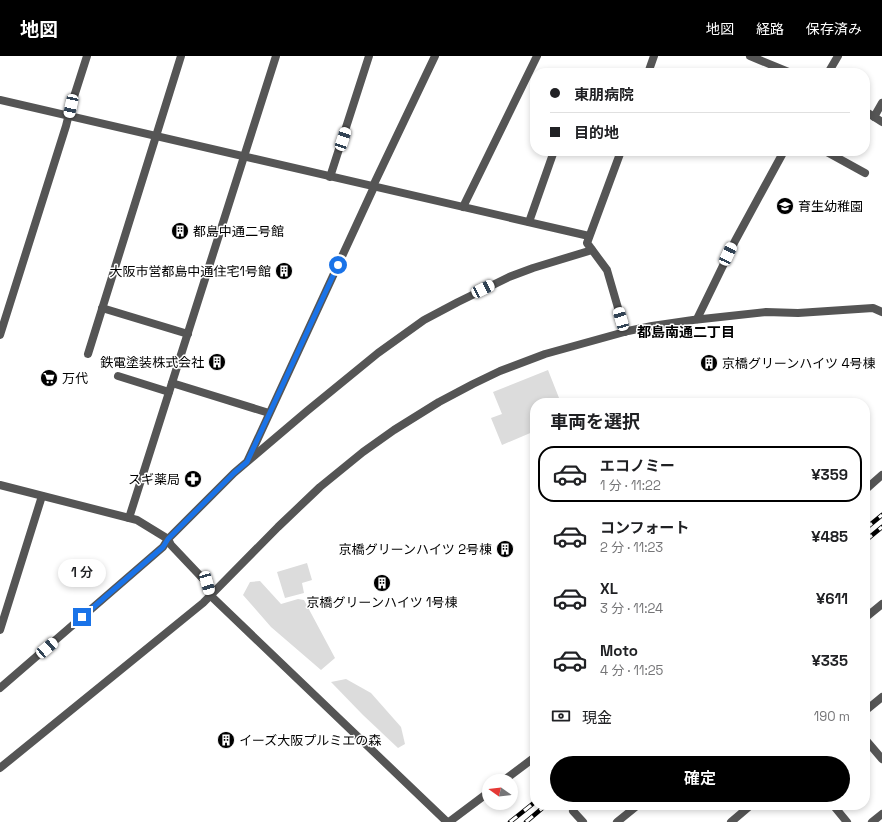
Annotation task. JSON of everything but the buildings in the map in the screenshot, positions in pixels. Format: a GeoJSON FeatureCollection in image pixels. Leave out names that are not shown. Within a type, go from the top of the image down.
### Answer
{"type":"FeatureCollection","features":[{"type":"Feature","properties":{"kind":"street"},"geometry":{"type":"LineString","coordinates":[[0,335],[87,56]]}},
{"type":"Feature","properties":{"kind":"street"},"geometry":{"type":"LineString","coordinates":[[88,354],[181,56]]}},
{"type":"Feature","properties":{"kind":"street"},"geometry":{"type":"LineString","coordinates":[[133,519],[169,392],[276,56]]}},
{"type":"Feature","properties":{"kind":"street"},"geometry":{"type":"LineString","coordinates":[[330,177],[369,56]]}},
{"type":"Feature","properties":{"kind":"street"},"geometry":{"type":"LineString","coordinates":[[247,462],[434,56]]}},
{"type":"Feature","properties":{"kind":"street"},"geometry":{"type":"LineString","coordinates":[[531,68],[537,56]]}},
{"type":"Feature","properties":{"kind":"street"},"geometry":{"type":"LineString","coordinates":[[650,68],[654,56]]}},
{"type":"Feature","properties":{"kind":"street"},"geometry":{"type":"LineString","coordinates":[[750,56],[779,68]]}},
{"type":"Feature","properties":{"kind":"street"},"geometry":{"type":"LineString","coordinates":[[831,68],[838,56]]}},
{"type":"Feature","properties":{"kind":"street"},"geometry":{"type":"LineString","coordinates":[[463,207],[530,70]]}},
{"type":"Feature","properties":{"kind":"street"},"geometry":{"type":"LineString","coordinates":[[0,100],[589,236]]}},
{"type":"Feature","properties":{"kind":"street"},"geometry":{"type":"LineString","coordinates":[[874,117],[882,103]]}},
{"type":"Feature","properties":{"kind":"street"},"geometry":{"type":"LineString","coordinates":[[870,114],[882,122]]}},
{"type":"Feature","properties":{"kind":"street"},"geometry":{"type":"LineString","coordinates":[[529,222],[552,156]]}},
{"type":"Feature","properties":{"kind":"street"},"geometry":{"type":"LineString","coordinates":[[619,156],[587,243],[607,270],[625,332]]}},
{"type":"Feature","properties":{"kind":"street"},"geometry":{"type":"LineString","coordinates":[[697,319],[734,241],[781,156]]}},
{"type":"Feature","properties":{"kind":"street"},"geometry":{"type":"LineString","coordinates":[[834,156],[865,173]]}},
{"type":"Feature","properties":{"kind":"street"},"geometry":{"type":"LineString","coordinates":[[0,688],[163,547],[168,539],[234,473],[366,363],[424,320],[509,277],[592,250]]}},
{"type":"Feature","properties":{"kind":"street"},"geometry":{"type":"LineString","coordinates":[[102,308],[188,334]]}},
{"type":"Feature","properties":{"kind":"street"},"geometry":{"type":"LineString","coordinates":[[0,768],[203,604],[278,527],[320,487],[363,452],[394,430],[473,384],[500,371],[545,354],[652,326],[697,319],[766,312],[798,313],[874,308],[882,312]]}},
{"type":"Feature","properties":{"kind":"street"},"geometry":{"type":"LineString","coordinates":[[118,376],[169,392]]}},
{"type":"Feature","properties":{"kind":"street"},"geometry":{"type":"LineString","coordinates":[[172,383],[269,413]]}},
{"type":"Feature","properties":{"kind":"street"},"geometry":{"type":"LineString","coordinates":[[870,486],[882,475]]}},
{"type":"Feature","properties":{"kind":"street"},"geometry":{"type":"LineString","coordinates":[[0,485],[133,519],[168,539],[171,545],[207,583],[211,596],[448,822],[482,797]]}},
{"type":"Feature","properties":{"kind":"street"},"geometry":{"type":"LineString","coordinates":[[0,630],[42,496]]}},
{"type":"Feature","properties":{"kind":"street"},"geometry":{"type":"LineString","coordinates":[[870,614],[882,604]]}},
{"type":"Feature","properties":{"kind":"street"},"geometry":{"type":"LineString","coordinates":[[870,707],[882,696]]}},
{"type":"Feature","properties":{"kind":"street"},"geometry":{"type":"LineString","coordinates":[[870,745],[882,760]]}},
{"type":"Feature","properties":{"kind":"street"},"geometry":{"type":"LineString","coordinates":[[512,774],[530,761]]}},
{"type":"Feature","properties":{"kind":"street"},"geometry":{"type":"LineString","coordinates":[[617,822],[632,810]]}},
{"type":"Feature","properties":{"kind":"street"},"geometry":{"type":"LineString","coordinates":[[731,822],[745,810]]}},
{"type":"Feature","properties":{"kind":"street"},"geometry":{"type":"LineString","coordinates":[[836,810],[844,821]]}},
{"type":"Feature","properties":{"kind":"street"},"geometry":{"type":"LineString","coordinates":[[573,811],[583,822]]}},
{"type":"Feature","properties":{"kind":"street"},"geometry":{"type":"LineString","coordinates":[[872,822],[882,814]]}},
{"type":"Feature","properties":{"kind":"shaded area"},"geometry":{"type":"Polygon","coordinates":[[[548,370],[559,398],[530,398],[530,433],[502,445],[491,418],[502,414],[493,392],[548,370]]]}},
{"type":"Feature","properties":{"kind":"shaded area"},"geometry":{"type":"Polygon","coordinates":[[[307,563],[312,580],[302,583],[304,593],[285,598],[277,572],[307,563]]]}},
{"type":"Feature","properties":{"kind":"shaded area"},"geometry":{"type":"Polygon","coordinates":[[[260,581],[281,604],[298,599],[304,600],[335,658],[321,670],[271,627],[243,595],[250,582],[260,581]]]}},
{"type":"Feature","properties":{"kind":"shaded area"},"geometry":{"type":"Polygon","coordinates":[[[346,679],[371,693],[401,727],[405,744],[398,748],[331,682],[346,679]]]}},
{"type":"Feature","properties":{"kind":"railway"},"geometry":{"type":"LineString","coordinates":[[870,525],[882,515]]}},
{"type":"Feature","properties":{"kind":"railway"},"geometry":{"type":"LineString","coordinates":[[870,537],[882,527]]}},
{"type":"Feature","properties":{"kind":"railway"},"geometry":{"type":"LineString","coordinates":[[510,822],[530,806]]}},
{"type":"Feature","properties":{"kind":"railway"},"geometry":{"type":"LineString","coordinates":[[526,822],[540,810]]}},
{"type":"Feature","properties":{"kind":"place","name":"育生幼稚園"},"geometry":{"type":"Point","coordinates":[785,206]}},
{"type":"Feature","properties":{"kind":"place","name":"都島中通二号館"},"geometry":{"type":"Point","coordinates":[180,231]}},
{"type":"Feature","properties":{"kind":"place","name":"大阪市営都島中通住宅1号館"},"geometry":{"type":"Point","coordinates":[284,271]}},
{"type":"Feature","properties":{"kind":"place","name":"鉄電塗装株式会社"},"geometry":{"type":"Point","coordinates":[217,362]}},
{"type":"Feature","properties":{"kind":"place","name":"京橋グリーンハイツ 4号棟"},"geometry":{"type":"Point","coordinates":[709,363]}},
{"type":"Feature","properties":{"kind":"place","name":"万代"},"geometry":{"type":"Point","coordinates":[49,378]}},
{"type":"Feature","properties":{"kind":"place","name":"スギ薬局"},"geometry":{"type":"Point","coordinates":[193,479]}},
{"type":"Feature","properties":{"kind":"place","name":"京橋グリーンハイツ 2号棟"},"geometry":{"type":"Point","coordinates":[505,549]}},
{"type":"Feature","properties":{"kind":"place","name":"京橋グリーンハイツ 1号棟"},"geometry":{"type":"Point","coordinates":[382,583]}},
{"type":"Feature","properties":{"kind":"place","name":"イーズ大阪プルミエの森"},"geometry":{"type":"Point","coordinates":[226,740]}},
{"type":"Feature","properties":{"kind":"district","name":"都島南通二丁目"},"geometry":{"type":"Point","coordinates":[686,332]}},
{"type":"Feature","properties":{"kind":"route"},"geometry":{"type":"LineString","coordinates":[[82,617],[163,547],[168,539],[247,462],[338,265]]}}]}
